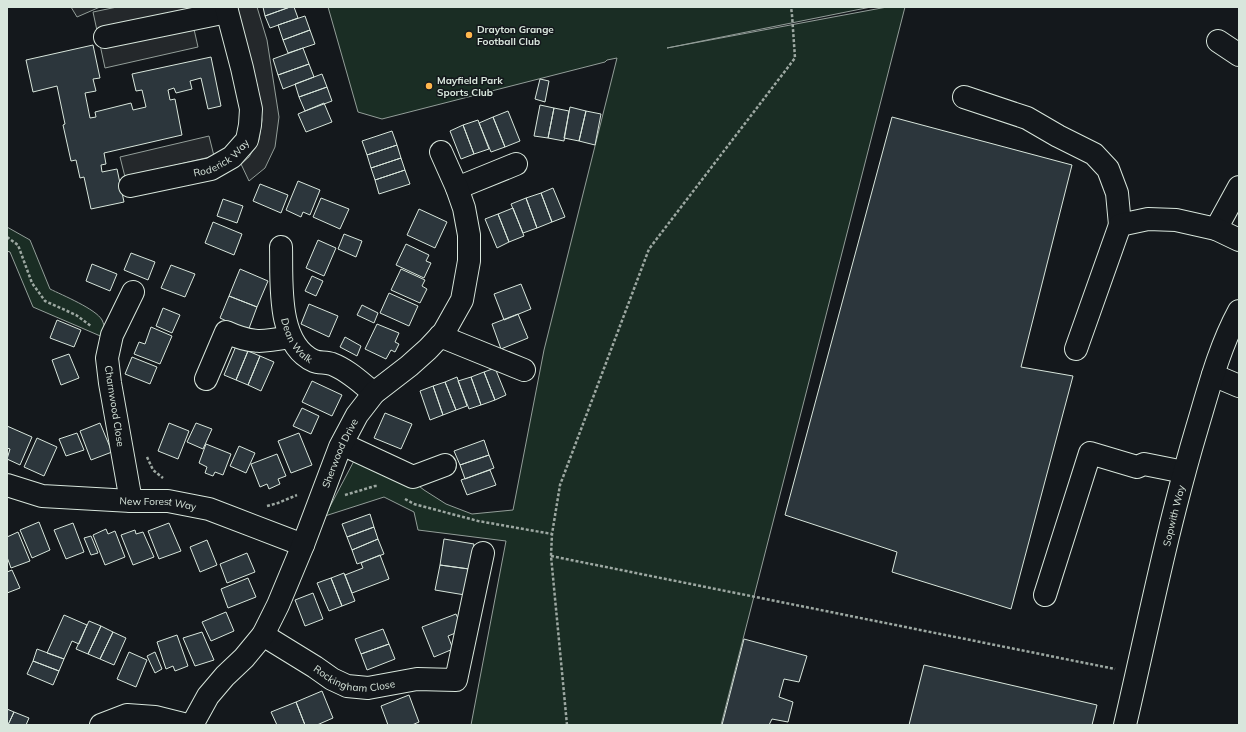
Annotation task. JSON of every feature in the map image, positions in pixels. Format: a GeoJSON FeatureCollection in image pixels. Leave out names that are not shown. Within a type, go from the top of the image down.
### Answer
{"type":"FeatureCollection","features":[{"type":"Feature","properties":{"kind":"street"},"geometry":{"type":"LineString","coordinates":[[105,37],[226,9]]}},
{"type":"Feature","properties":{"kind":"street","name":"Roderick Way"},"geometry":{"type":"LineString","coordinates":[[130,186],[211,169],[232,157],[246,140],[250,125],[251,109],[242,68],[226,9]]}},
{"type":"Feature","properties":{"kind":"street"},"geometry":{"type":"LineString","coordinates":[[1218,42],[1239,55]]}},
{"type":"Feature","properties":{"kind":"street"},"geometry":{"type":"LineString","coordinates":[[964,97],[1026,118],[1094,154],[1108,169],[1117,193],[1120,225],[1076,349]]}},
{"type":"Feature","properties":{"kind":"street","name":"Sherwood Drive"},"geometry":{"type":"LineString","coordinates":[[192,725],[208,696],[225,676],[244,658],[263,635],[278,605],[303,545],[342,444],[357,415],[374,393],[409,366],[444,332],[462,300],[469,261],[469,235],[464,208],[441,152]]}},
{"type":"Feature","properties":{"kind":"street"},"geometry":{"type":"LineString","coordinates":[[457,188],[516,164]]}},
{"type":"Feature","properties":{"kind":"street"},"geometry":{"type":"LineString","coordinates":[[1216,229],[1239,187]]}},
{"type":"Feature","properties":{"kind":"street"},"geometry":{"type":"LineString","coordinates":[[1120,225],[1148,219],[1176,220],[1216,229],[1239,240]]}},
{"type":"Feature","properties":{"kind":"street","name":"Dean Walk"},"geometry":{"type":"LineString","coordinates":[[281,247],[283,303],[290,337],[298,350],[314,361],[331,364],[350,374],[374,393]]}},
{"type":"Feature","properties":{"kind":"street","name":"Charnwood Close"},"geometry":{"type":"LineString","coordinates":[[131,502],[107,358],[112,335],[133,292]]}},
{"type":"Feature","properties":{"kind":"street","name":"Sopwith Way"},"geometry":{"type":"LineString","coordinates":[[1125,725],[1181,481],[1213,374],[1230,329],[1239,311]]}},
{"type":"Feature","properties":{"kind":"street"},"geometry":{"type":"LineString","coordinates":[[206,379],[226,332],[241,339],[263,342],[290,337]]}},
{"type":"Feature","properties":{"kind":"street"},"geometry":{"type":"LineString","coordinates":[[440,336],[524,370]]}},
{"type":"Feature","properties":{"kind":"street"},"geometry":{"type":"LineString","coordinates":[[1213,374],[1239,386]]}},
{"type":"Feature","properties":{"kind":"street"},"geometry":{"type":"LineString","coordinates":[[342,444],[413,477],[446,465]]}},
{"type":"Feature","properties":{"kind":"street"},"geometry":{"type":"LineString","coordinates":[[1045,594],[1090,453],[1137,467],[1144,464],[1181,481]]}},
{"type":"Feature","properties":{"kind":"street","name":"New Forest Way"},"geometry":{"type":"LineString","coordinates":[[7,485],[42,496],[131,502],[168,501],[209,509],[303,545]]}},
{"type":"Feature","properties":{"kind":"street","name":"Rockingham Close"},"geometry":{"type":"LineString","coordinates":[[263,635],[332,679],[347,686],[368,688],[417,679],[456,680],[483,553]]}},
{"type":"Feature","properties":{"kind":"street"},"geometry":{"type":"LineString","coordinates":[[101,725],[127,715],[155,717],[187,725]]}},
{"type":"Feature","properties":{"kind":"path"},"geometry":{"type":"LineString","coordinates":[[567,725],[551,556],[552,534],[560,485],[649,249],[795,58],[792,15],[790,7]]}},
{"type":"Feature","properties":{"kind":"path"},"geometry":{"type":"LineString","coordinates":[[7,237],[18,246],[32,283],[45,302],[76,315],[92,326]]}},
{"type":"Feature","properties":{"kind":"path"},"geometry":{"type":"LineString","coordinates":[[147,456],[153,470],[165,480]]}},
{"type":"Feature","properties":{"kind":"path"},"geometry":{"type":"LineString","coordinates":[[266,506],[278,503],[294,496],[309,493],[336,498],[375,486],[382,489]]}},
{"type":"Feature","properties":{"kind":"path"},"geometry":{"type":"LineString","coordinates":[[401,498],[414,504],[478,522],[552,534]]}},
{"type":"Feature","properties":{"kind":"path"},"geometry":{"type":"LineString","coordinates":[[551,556],[1137,674]]}},
{"type":"Feature","properties":{"kind":"green space"},"geometry":{"type":"Polygon","coordinates":[[[328,7],[871,7],[667,48],[887,7],[905,7],[721,725],[471,725],[506,541],[418,530],[414,512],[384,497],[325,516],[356,457],[415,483],[446,504],[472,514],[513,510],[544,350],[617,58],[382,119],[358,112],[328,7]]]}},
{"type":"Feature","properties":{"kind":"green space"},"geometry":{"type":"Polygon","coordinates":[[[7,227],[30,240],[50,289],[93,311],[99,316],[104,324],[105,338],[33,307],[10,252],[7,251],[7,227]]]}},
{"type":"Feature","properties":{"kind":"shaded area"},"geometry":{"type":"Polygon","coordinates":[[[71,7],[100,7],[77,17],[71,7]]]}},
{"type":"Feature","properties":{"kind":"shaded area"},"geometry":{"type":"Polygon","coordinates":[[[117,7],[189,7],[198,47],[105,68],[93,12],[117,7]]]}},
{"type":"Feature","properties":{"kind":"shaded area"},"geometry":{"type":"Polygon","coordinates":[[[236,7],[257,7],[267,40],[279,117],[275,147],[265,168],[249,181],[241,164],[249,157],[259,140],[262,120],[257,85],[236,7]]]}},
{"type":"Feature","properties":{"kind":"shaded area"},"geometry":{"type":"Polygon","coordinates":[[[209,136],[214,156],[125,177],[120,157],[209,136]]]}},
{"type":"Feature","properties":{"kind":"building"},"geometry":{"type":"Polygon","coordinates":[[[263,7],[290,7],[265,16],[263,7]]]}},
{"type":"Feature","properties":{"kind":"building"},"geometry":{"type":"Polygon","coordinates":[[[294,7],[298,18],[270,28],[265,16],[294,7]]]}},
{"type":"Feature","properties":{"kind":"building"},"geometry":{"type":"Polygon","coordinates":[[[305,16],[310,30],[283,40],[278,25],[305,16]]]}},
{"type":"Feature","properties":{"kind":"building"},"geometry":{"type":"Polygon","coordinates":[[[310,30],[315,44],[288,53],[283,40],[310,30]]]}},
{"type":"Feature","properties":{"kind":"building"},"geometry":{"type":"Polygon","coordinates":[[[93,45],[100,78],[93,79],[96,91],[85,93],[90,118],[96,117],[95,112],[131,103],[133,110],[146,107],[142,90],[136,91],[132,74],[211,57],[221,106],[208,109],[201,78],[190,81],[192,89],[176,93],[174,88],[168,90],[170,100],[175,99],[182,135],[104,153],[106,164],[101,165],[102,172],[117,169],[124,202],[91,209],[84,177],[80,178],[76,160],[71,161],[63,125],[65,124],[57,86],[33,92],[26,60],[93,45]]]}},
{"type":"Feature","properties":{"kind":"building"},"geometry":{"type":"Polygon","coordinates":[[[303,48],[309,64],[278,75],[273,59],[303,48]]]}},
{"type":"Feature","properties":{"kind":"building"},"geometry":{"type":"Polygon","coordinates":[[[309,64],[314,77],[283,89],[278,75],[309,64]]]}},
{"type":"Feature","properties":{"kind":"building"},"geometry":{"type":"Polygon","coordinates":[[[322,74],[327,87],[299,97],[295,84],[322,74]]]}},
{"type":"Feature","properties":{"kind":"building"},"geometry":{"type":"Polygon","coordinates":[[[540,79],[549,81],[545,102],[535,99],[540,79]]]}},
{"type":"Feature","properties":{"kind":"building"},"geometry":{"type":"Polygon","coordinates":[[[327,87],[332,101],[305,111],[299,97],[327,87]]]}},
{"type":"Feature","properties":{"kind":"building"},"geometry":{"type":"Polygon","coordinates":[[[324,103],[332,122],[306,132],[298,114],[324,103]]]}},
{"type":"Feature","properties":{"kind":"building"},"geometry":{"type":"Polygon","coordinates":[[[540,105],[554,108],[548,138],[534,136],[540,105]]]}},
{"type":"Feature","properties":{"kind":"building"},"geometry":{"type":"Polygon","coordinates":[[[570,107],[586,111],[579,141],[564,138],[570,107]]]}},
{"type":"Feature","properties":{"kind":"building"},"geometry":{"type":"Polygon","coordinates":[[[554,108],[569,111],[564,141],[548,138],[554,108]]]}},
{"type":"Feature","properties":{"kind":"building"},"geometry":{"type":"Polygon","coordinates":[[[508,111],[520,141],[505,147],[493,117],[508,111]]]}},
{"type":"Feature","properties":{"kind":"building"},"geometry":{"type":"Polygon","coordinates":[[[586,111],[601,114],[595,145],[579,141],[586,111]]]}},
{"type":"Feature","properties":{"kind":"building"},"geometry":{"type":"Polygon","coordinates":[[[493,117],[505,147],[491,152],[479,123],[493,117]]]}},
{"type":"Feature","properties":{"kind":"building"},"geometry":{"type":"Polygon","coordinates":[[[892,117],[1072,165],[1021,367],[1073,376],[1011,609],[892,572],[897,552],[785,515],[892,117]]]}},
{"type":"Feature","properties":{"kind":"building"},"geometry":{"type":"Polygon","coordinates":[[[478,120],[489,149],[474,154],[463,125],[478,120]]]}},
{"type":"Feature","properties":{"kind":"building"},"geometry":{"type":"Polygon","coordinates":[[[463,125],[474,154],[461,159],[450,131],[463,125]]]}},
{"type":"Feature","properties":{"kind":"building"},"geometry":{"type":"Polygon","coordinates":[[[392,131],[397,145],[367,155],[362,141],[392,131]]]}},
{"type":"Feature","properties":{"kind":"building"},"geometry":{"type":"Polygon","coordinates":[[[397,145],[401,158],[371,168],[367,155],[397,145]]]}},
{"type":"Feature","properties":{"kind":"building"},"geometry":{"type":"Polygon","coordinates":[[[401,158],[405,170],[375,180],[371,168],[401,158]]]}},
{"type":"Feature","properties":{"kind":"building"},"geometry":{"type":"Polygon","coordinates":[[[405,170],[410,184],[379,194],[375,180],[405,170]]]}},
{"type":"Feature","properties":{"kind":"building"},"geometry":{"type":"Polygon","coordinates":[[[298,181],[320,190],[310,215],[303,212],[301,217],[286,210],[298,181]]]}},
{"type":"Feature","properties":{"kind":"building"},"geometry":{"type":"Polygon","coordinates":[[[260,184],[288,195],[281,213],[253,201],[260,184]]]}},
{"type":"Feature","properties":{"kind":"building"},"geometry":{"type":"Polygon","coordinates":[[[553,188],[565,217],[552,222],[541,193],[553,188]]]}},
{"type":"Feature","properties":{"kind":"building"},"geometry":{"type":"Polygon","coordinates":[[[541,193],[552,222],[537,228],[526,198],[541,193]]]}},
{"type":"Feature","properties":{"kind":"building"},"geometry":{"type":"Polygon","coordinates":[[[321,198],[349,209],[340,229],[313,217],[321,198]]]}},
{"type":"Feature","properties":{"kind":"building"},"geometry":{"type":"Polygon","coordinates":[[[526,198],[537,228],[523,233],[511,204],[526,198]]]}},
{"type":"Feature","properties":{"kind":"building"},"geometry":{"type":"Polygon","coordinates":[[[223,199],[243,206],[237,223],[217,216],[223,199]]]}},
{"type":"Feature","properties":{"kind":"building"},"geometry":{"type":"Polygon","coordinates":[[[513,208],[524,236],[509,242],[498,214],[513,208]]]}},
{"type":"Feature","properties":{"kind":"building"},"geometry":{"type":"Polygon","coordinates":[[[419,209],[447,222],[435,248],[407,235],[419,209]]]}},
{"type":"Feature","properties":{"kind":"building"},"geometry":{"type":"Polygon","coordinates":[[[498,214],[509,242],[497,248],[485,219],[498,214]]]}},
{"type":"Feature","properties":{"kind":"building"},"geometry":{"type":"Polygon","coordinates":[[[213,222],[242,234],[234,255],[205,243],[213,222]]]}},
{"type":"Feature","properties":{"kind":"building"},"geometry":{"type":"Polygon","coordinates":[[[344,234],[362,241],[356,257],[338,249],[344,234]]]}},
{"type":"Feature","properties":{"kind":"building"},"geometry":{"type":"Polygon","coordinates":[[[318,240],[336,248],[324,276],[306,268],[318,240]]]}},
{"type":"Feature","properties":{"kind":"building"},"geometry":{"type":"Polygon","coordinates":[[[406,244],[429,255],[426,261],[431,263],[424,278],[396,265],[406,244]]]}},
{"type":"Feature","properties":{"kind":"building"},"geometry":{"type":"Polygon","coordinates":[[[131,253],[155,262],[148,280],[124,270],[131,253]]]}},
{"type":"Feature","properties":{"kind":"building"},"geometry":{"type":"Polygon","coordinates":[[[92,264],[117,274],[110,291],[86,281],[92,264]]]}},
{"type":"Feature","properties":{"kind":"building"},"geometry":{"type":"Polygon","coordinates":[[[171,265],[195,274],[185,297],[161,288],[171,265]]]}},
{"type":"Feature","properties":{"kind":"building"},"geometry":{"type":"Polygon","coordinates":[[[240,269],[268,281],[257,307],[229,296],[240,269]]]}},
{"type":"Feature","properties":{"kind":"building"},"geometry":{"type":"Polygon","coordinates":[[[401,269],[425,280],[422,286],[427,289],[420,303],[391,290],[401,269]]]}},
{"type":"Feature","properties":{"kind":"building"},"geometry":{"type":"Polygon","coordinates":[[[312,276],[323,281],[316,296],[305,291],[312,276]]]}},
{"type":"Feature","properties":{"kind":"building"},"geometry":{"type":"Polygon","coordinates":[[[521,284],[531,309],[504,320],[494,294],[521,284]]]}},
{"type":"Feature","properties":{"kind":"building"},"geometry":{"type":"Polygon","coordinates":[[[389,293],[418,306],[409,326],[380,313],[389,293]]]}},
{"type":"Feature","properties":{"kind":"building"},"geometry":{"type":"Polygon","coordinates":[[[229,296],[257,307],[248,331],[220,318],[229,296]]]}},
{"type":"Feature","properties":{"kind":"building"},"geometry":{"type":"Polygon","coordinates":[[[309,304],[338,316],[329,337],[301,324],[309,304]]]}},
{"type":"Feature","properties":{"kind":"building"},"geometry":{"type":"Polygon","coordinates":[[[362,305],[378,313],[374,323],[357,315],[362,305]]]}},
{"type":"Feature","properties":{"kind":"building"},"geometry":{"type":"Polygon","coordinates":[[[163,308],[180,315],[172,333],[156,326],[163,308]]]}},
{"type":"Feature","properties":{"kind":"building"},"geometry":{"type":"Polygon","coordinates":[[[518,314],[528,338],[501,349],[492,324],[518,314]]]}},
{"type":"Feature","properties":{"kind":"building"},"geometry":{"type":"Polygon","coordinates":[[[57,320],[81,330],[74,347],[50,338],[57,320]]]}},
{"type":"Feature","properties":{"kind":"building"},"geometry":{"type":"Polygon","coordinates":[[[377,324],[399,333],[395,342],[399,344],[395,352],[391,350],[386,359],[365,349],[377,324]]]}},
{"type":"Feature","properties":{"kind":"building"},"geometry":{"type":"Polygon","coordinates":[[[151,327],[172,336],[160,364],[134,354],[139,342],[145,344],[151,327]]]}},
{"type":"Feature","properties":{"kind":"building"},"geometry":{"type":"Polygon","coordinates":[[[345,337],[361,346],[357,356],[340,347],[345,337]]]}},
{"type":"Feature","properties":{"kind":"building"},"geometry":{"type":"Polygon","coordinates":[[[236,346],[248,351],[236,380],[224,375],[236,346]]]}},
{"type":"Feature","properties":{"kind":"building"},"geometry":{"type":"Polygon","coordinates":[[[248,351],[260,356],[248,385],[236,380],[248,351]]]}},
{"type":"Feature","properties":{"kind":"building"},"geometry":{"type":"Polygon","coordinates":[[[69,354],[79,378],[61,385],[52,360],[69,354]]]}},
{"type":"Feature","properties":{"kind":"building"},"geometry":{"type":"Polygon","coordinates":[[[260,356],[274,362],[261,391],[248,385],[260,356]]]}},
{"type":"Feature","properties":{"kind":"building"},"geometry":{"type":"Polygon","coordinates":[[[132,357],[157,367],[150,384],[125,374],[132,357]]]}},
{"type":"Feature","properties":{"kind":"building"},"geometry":{"type":"Polygon","coordinates":[[[495,368],[506,395],[495,400],[484,372],[495,368]]]}},
{"type":"Feature","properties":{"kind":"building"},"geometry":{"type":"Polygon","coordinates":[[[484,372],[495,400],[481,405],[471,377],[484,372]]]}},
{"type":"Feature","properties":{"kind":"building"},"geometry":{"type":"Polygon","coordinates":[[[457,377],[467,406],[456,410],[445,382],[457,377]]]}},
{"type":"Feature","properties":{"kind":"building"},"geometry":{"type":"Polygon","coordinates":[[[471,377],[481,405],[469,409],[458,381],[471,377]]]}},
{"type":"Feature","properties":{"kind":"building"},"geometry":{"type":"Polygon","coordinates":[[[312,381],[342,395],[332,416],[302,402],[312,381]]]}},
{"type":"Feature","properties":{"kind":"building"},"geometry":{"type":"Polygon","coordinates":[[[445,382],[456,410],[443,415],[433,386],[445,382]]]}},
{"type":"Feature","properties":{"kind":"building"},"geometry":{"type":"Polygon","coordinates":[[[433,386],[443,415],[430,420],[420,391],[433,386]]]}},
{"type":"Feature","properties":{"kind":"building"},"geometry":{"type":"Polygon","coordinates":[[[302,408],[319,416],[311,434],[293,426],[302,408]]]}},
{"type":"Feature","properties":{"kind":"building"},"geometry":{"type":"Polygon","coordinates":[[[385,413],[412,424],[401,449],[374,438],[385,413]]]}},
{"type":"Feature","properties":{"kind":"building"},"geometry":{"type":"Polygon","coordinates":[[[100,423],[112,452],[91,460],[80,431],[100,423]]]}},
{"type":"Feature","properties":{"kind":"building"},"geometry":{"type":"Polygon","coordinates":[[[169,423],[189,431],[178,459],[158,451],[169,423]]]}},
{"type":"Feature","properties":{"kind":"building"},"geometry":{"type":"Polygon","coordinates":[[[196,423],[212,429],[203,449],[187,442],[196,423]]]}},
{"type":"Feature","properties":{"kind":"building"},"geometry":{"type":"Polygon","coordinates":[[[7,426],[32,437],[20,465],[7,459],[10,449],[7,448],[7,426]]]}},
{"type":"Feature","properties":{"kind":"building"},"geometry":{"type":"Polygon","coordinates":[[[77,433],[84,450],[66,456],[59,439],[77,433]]]}},
{"type":"Feature","properties":{"kind":"building"},"geometry":{"type":"Polygon","coordinates":[[[299,433],[312,465],[291,473],[278,441],[299,433]]]}},
{"type":"Feature","properties":{"kind":"building"},"geometry":{"type":"Polygon","coordinates":[[[37,438],[57,447],[44,476],[24,467],[37,438]]]}},
{"type":"Feature","properties":{"kind":"building"},"geometry":{"type":"Polygon","coordinates":[[[484,440],[489,455],[460,465],[454,451],[484,440]]]}},
{"type":"Feature","properties":{"kind":"building"},"geometry":{"type":"Polygon","coordinates":[[[206,444],[231,454],[223,475],[215,472],[213,476],[205,473],[207,467],[199,463],[206,444]]]}},
{"type":"Feature","properties":{"kind":"building"},"geometry":{"type":"Polygon","coordinates":[[[239,446],[255,453],[246,473],[230,466],[239,446]]]}},
{"type":"Feature","properties":{"kind":"building"},"geometry":{"type":"Polygon","coordinates":[[[277,454],[286,476],[278,479],[280,484],[269,489],[267,484],[260,487],[251,464],[277,454]]]}},
{"type":"Feature","properties":{"kind":"building"},"geometry":{"type":"Polygon","coordinates":[[[489,455],[494,468],[465,479],[460,465],[489,455]]]}},
{"type":"Feature","properties":{"kind":"building"},"geometry":{"type":"Polygon","coordinates":[[[490,470],[496,485],[467,495],[461,480],[490,470]]]}},
{"type":"Feature","properties":{"kind":"building"},"geometry":{"type":"Polygon","coordinates":[[[370,514],[374,527],[347,537],[342,524],[370,514]]]}},
{"type":"Feature","properties":{"kind":"building"},"geometry":{"type":"Polygon","coordinates":[[[39,522],[50,550],[32,558],[20,530],[39,522]]]}},
{"type":"Feature","properties":{"kind":"building"},"geometry":{"type":"Polygon","coordinates":[[[73,523],[84,552],[66,559],[54,530],[73,523]]]}},
{"type":"Feature","properties":{"kind":"building"},"geometry":{"type":"Polygon","coordinates":[[[169,523],[181,551],[159,559],[148,531],[169,523]]]}},
{"type":"Feature","properties":{"kind":"building"},"geometry":{"type":"Polygon","coordinates":[[[374,527],[378,539],[352,550],[347,537],[374,527]]]}},
{"type":"Feature","properties":{"kind":"building"},"geometry":{"type":"Polygon","coordinates":[[[106,529],[108,534],[115,531],[125,557],[105,565],[93,535],[106,529]]]}},
{"type":"Feature","properties":{"kind":"building"},"geometry":{"type":"Polygon","coordinates":[[[135,530],[136,534],[143,532],[154,557],[133,565],[121,535],[135,530]]]}},
{"type":"Feature","properties":{"kind":"building"},"geometry":{"type":"Polygon","coordinates":[[[18,532],[30,561],[11,568],[7,557],[7,537],[18,532]]]}},
{"type":"Feature","properties":{"kind":"building"},"geometry":{"type":"Polygon","coordinates":[[[91,536],[98,553],[91,555],[84,538],[91,536]]]}},
{"type":"Feature","properties":{"kind":"building"},"geometry":{"type":"Polygon","coordinates":[[[378,539],[384,554],[357,564],[352,550],[378,539]]]}},
{"type":"Feature","properties":{"kind":"building"},"geometry":{"type":"Polygon","coordinates":[[[444,539],[474,544],[469,569],[440,565],[444,539]]]}},
{"type":"Feature","properties":{"kind":"building"},"geometry":{"type":"Polygon","coordinates":[[[207,540],[217,565],[200,572],[190,547],[207,540]]]}},
{"type":"Feature","properties":{"kind":"building"},"geometry":{"type":"Polygon","coordinates":[[[247,553],[255,572],[227,583],[220,564],[247,553]]]}},
{"type":"Feature","properties":{"kind":"building"},"geometry":{"type":"Polygon","coordinates":[[[380,555],[389,579],[352,593],[345,575],[363,568],[361,563],[380,555]]]}},
{"type":"Feature","properties":{"kind":"building"},"geometry":{"type":"Polygon","coordinates":[[[440,565],[469,569],[465,595],[435,590],[440,565]]]}},
{"type":"Feature","properties":{"kind":"building"},"geometry":{"type":"Polygon","coordinates":[[[12,570],[20,588],[7,593],[7,572],[12,570]]]}},
{"type":"Feature","properties":{"kind":"building"},"geometry":{"type":"Polygon","coordinates":[[[344,573],[355,601],[342,606],[331,578],[344,573]]]}},
{"type":"Feature","properties":{"kind":"building"},"geometry":{"type":"Polygon","coordinates":[[[248,578],[256,597],[228,608],[221,589],[248,578]]]}},
{"type":"Feature","properties":{"kind":"building"},"geometry":{"type":"Polygon","coordinates":[[[331,578],[342,606],[329,611],[317,583],[331,578]]]}},
{"type":"Feature","properties":{"kind":"building"},"geometry":{"type":"Polygon","coordinates":[[[313,593],[323,619],[305,626],[295,600],[313,593]]]}},
{"type":"Feature","properties":{"kind":"building"},"geometry":{"type":"Polygon","coordinates":[[[226,612],[234,631],[211,641],[202,622],[226,612]]]}},
{"type":"Feature","properties":{"kind":"building"},"geometry":{"type":"Polygon","coordinates":[[[456,614],[463,630],[448,636],[453,649],[434,657],[422,627],[456,614]]]}},
{"type":"Feature","properties":{"kind":"building"},"geometry":{"type":"Polygon","coordinates":[[[64,615],[87,625],[79,644],[72,641],[64,659],[47,653],[64,615]]]}},
{"type":"Feature","properties":{"kind":"building"},"geometry":{"type":"Polygon","coordinates":[[[89,621],[101,626],[88,654],[76,649],[89,621]]]}},
{"type":"Feature","properties":{"kind":"building"},"geometry":{"type":"Polygon","coordinates":[[[101,626],[113,632],[100,659],[88,654],[101,626]]]}},
{"type":"Feature","properties":{"kind":"building"},"geometry":{"type":"Polygon","coordinates":[[[383,629],[389,644],[361,654],[355,639],[383,629]]]}},
{"type":"Feature","properties":{"kind":"building"},"geometry":{"type":"Polygon","coordinates":[[[113,632],[126,638],[114,665],[100,659],[113,632]]]}},
{"type":"Feature","properties":{"kind":"building"},"geometry":{"type":"Polygon","coordinates":[[[202,632],[214,660],[195,666],[183,638],[202,632]]]}},
{"type":"Feature","properties":{"kind":"building"},"geometry":{"type":"Polygon","coordinates":[[[177,635],[188,666],[175,671],[173,666],[166,669],[157,642],[177,635]]]}},
{"type":"Feature","properties":{"kind":"building"},"geometry":{"type":"Polygon","coordinates":[[[744,639],[807,656],[799,682],[784,679],[779,697],[793,702],[788,722],[772,719],[769,725],[722,725],[744,639]]]}},
{"type":"Feature","properties":{"kind":"building"},"geometry":{"type":"Polygon","coordinates":[[[389,644],[395,659],[367,670],[361,654],[389,644]]]}},
{"type":"Feature","properties":{"kind":"building"},"geometry":{"type":"Polygon","coordinates":[[[37,649],[64,659],[59,671],[33,661],[37,649]]]}},
{"type":"Feature","properties":{"kind":"building"},"geometry":{"type":"Polygon","coordinates":[[[129,652],[147,660],[136,687],[117,679],[129,652]]]}},
{"type":"Feature","properties":{"kind":"building"},"geometry":{"type":"Polygon","coordinates":[[[155,652],[162,669],[155,673],[147,656],[155,652]]]}},
{"type":"Feature","properties":{"kind":"building"},"geometry":{"type":"Polygon","coordinates":[[[33,661],[59,671],[53,685],[27,674],[33,661]]]}},
{"type":"Feature","properties":{"kind":"building"},"geometry":{"type":"Polygon","coordinates":[[[924,665],[1097,705],[1092,725],[909,725],[924,665]]]}},
{"type":"Feature","properties":{"kind":"building"},"geometry":{"type":"Polygon","coordinates":[[[322,691],[333,718],[317,725],[305,725],[296,702],[322,691]]]}},
{"type":"Feature","properties":{"kind":"building"},"geometry":{"type":"Polygon","coordinates":[[[409,695],[419,722],[412,725],[388,725],[381,706],[409,695]]]}},
{"type":"Feature","properties":{"kind":"building"},"geometry":{"type":"Polygon","coordinates":[[[296,702],[305,725],[277,725],[271,712],[296,702]]]}},
{"type":"Feature","properties":{"kind":"building"},"geometry":{"type":"Polygon","coordinates":[[[7,709],[14,712],[8,725],[7,725],[7,709]]]}},
{"type":"Feature","properties":{"kind":"building"},"geometry":{"type":"Polygon","coordinates":[[[14,712],[29,718],[26,725],[8,725],[14,712]]]}},
{"type":"Feature","properties":{"kind":"place","name":"Drayton Grange Football Club"},"geometry":{"type":"Point","coordinates":[469,35]}},
{"type":"Feature","properties":{"kind":"place","name":"Mayfield Park Sports Club"},"geometry":{"type":"Point","coordinates":[429,86]}}]}
